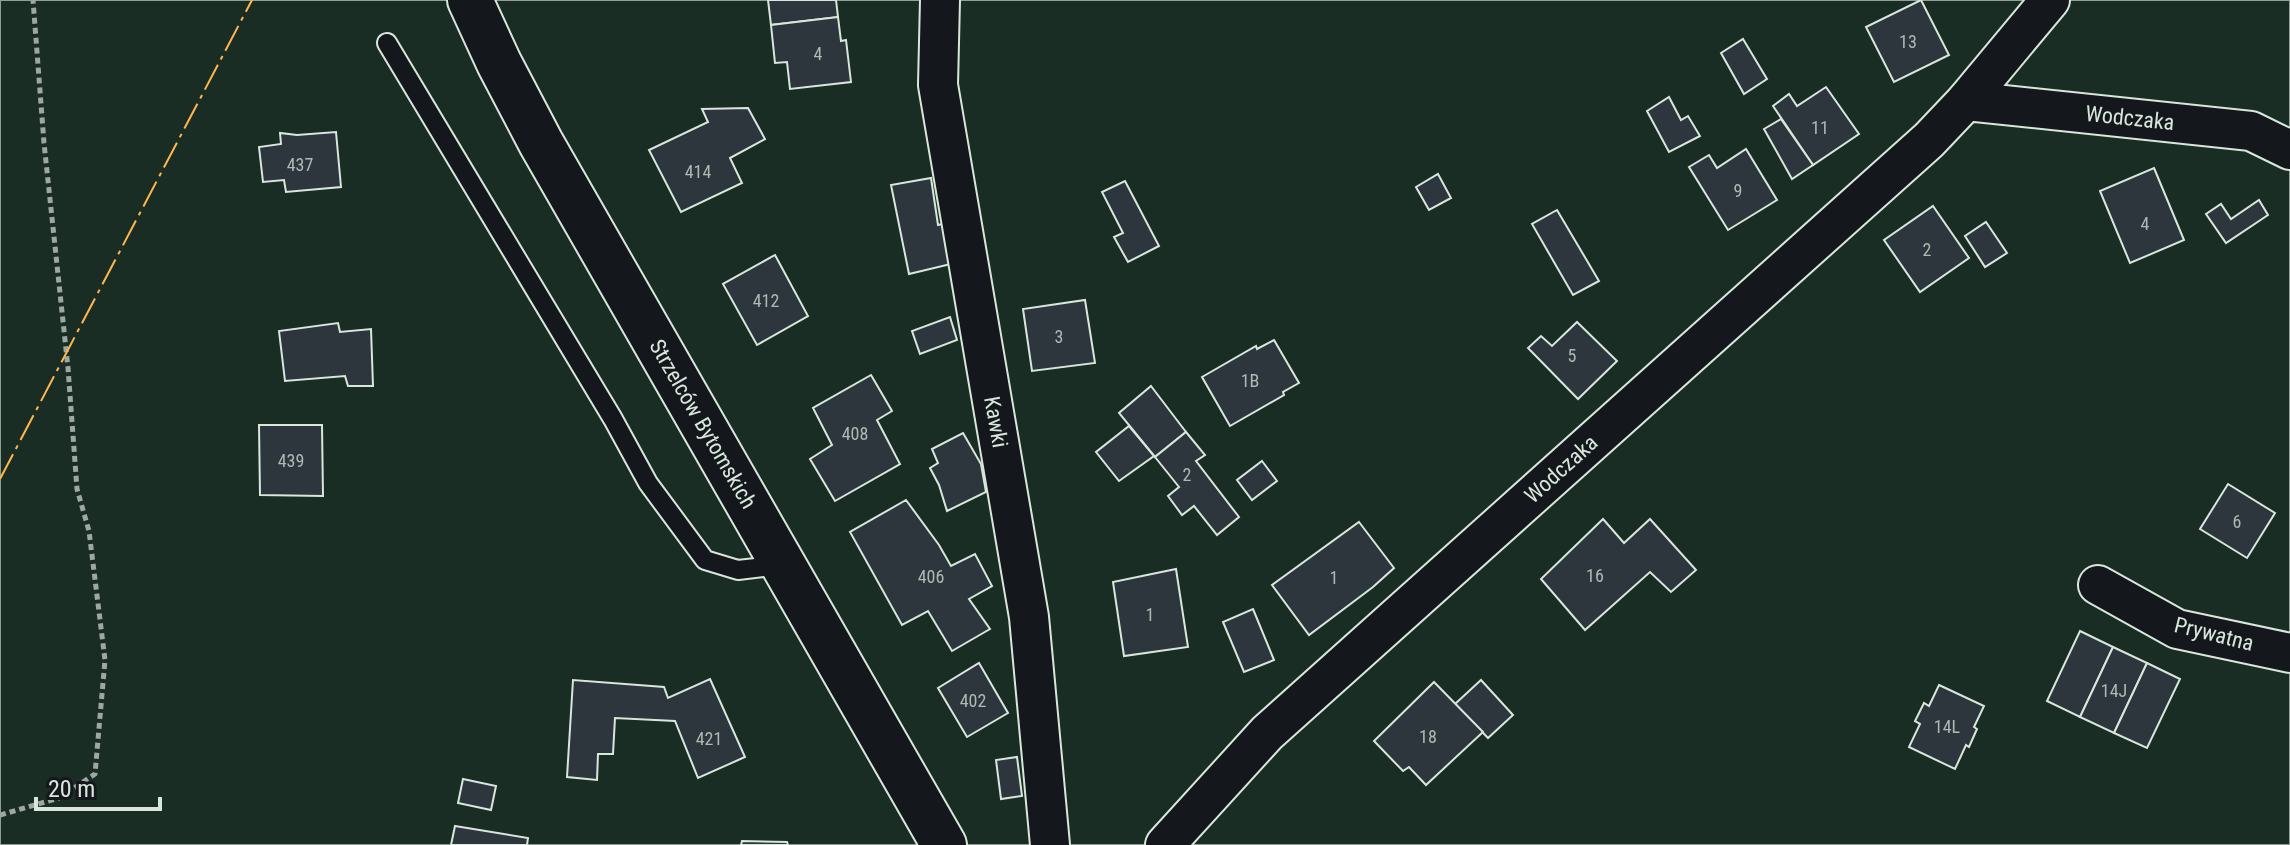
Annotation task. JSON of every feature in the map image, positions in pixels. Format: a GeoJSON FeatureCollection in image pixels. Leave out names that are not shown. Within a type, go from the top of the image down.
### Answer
{"type":"FeatureCollection","features":[{"type":"Feature","properties":{"kind":"highway","name":"Strzelców Bytomskich"},"geometry":{"type":"LineString","coordinates":[[470,0],[499,63],[548,155],[944,845]]}},
{"type":"Feature","properties":{"kind":"street","name":"Kawki"},"geometry":{"type":"LineString","coordinates":[[940,0],[938,85],[1029,617],[1050,845]]}},
{"type":"Feature","properties":{"kind":"street","name":"Wodczaka"},"geometry":{"type":"LineString","coordinates":[[1165,845],[1267,733],[1929,140],[1966,101],[2050,0]]}},
{"type":"Feature","properties":{"kind":"street","name":"Wodczaka"},"geometry":{"type":"LineString","coordinates":[[1966,101],[2251,131],[2290,150]]}},
{"type":"Feature","properties":{"kind":"street","name":"Prywatna"},"geometry":{"type":"LineString","coordinates":[[2098,585],[2177,629],[2290,653]]}},
{"type":"Feature","properties":{"kind":"lane"},"geometry":{"type":"LineString","coordinates":[[387,43],[613,419],[648,483],[705,560],[738,570],[784,564]]}},
{"type":"Feature","properties":{"kind":"path"},"geometry":{"type":"LineString","coordinates":[[0,815],[59,798],[95,774],[105,660],[89,531],[77,489],[33,0]]}},
{"type":"Feature","properties":{"kind":"green space"},"geometry":{"type":"Polygon","coordinates":[[[0,0],[2290,0],[2290,845],[0,845],[0,0]]]}},
{"type":"Feature","properties":{"kind":"building"},"geometry":{"type":"Polygon","coordinates":[[[768,0],[836,0],[838,17],[771,25],[768,0]]]}},
{"type":"Feature","properties":{"kind":"building"},"geometry":{"type":"Polygon","coordinates":[[[1921,0],[1949,55],[1894,82],[1866,27],[1921,0]]]}},
{"type":"Feature","properties":{"kind":"building"},"geometry":{"type":"Polygon","coordinates":[[[838,17],[841,41],[846,40],[851,82],[790,89],[787,62],[775,63],[771,25],[838,17]]]}},
{"type":"Feature","properties":{"kind":"building"},"geometry":{"type":"Polygon","coordinates":[[[1743,39],[1767,79],[1744,94],[1721,53],[1743,39]]]}},
{"type":"Feature","properties":{"kind":"building"},"geometry":{"type":"Polygon","coordinates":[[[1826,87],[1859,134],[1813,165],[1773,106],[1789,94],[1797,106],[1826,87]]]}},
{"type":"Feature","properties":{"kind":"building"},"geometry":{"type":"Polygon","coordinates":[[[1669,97],[1681,120],[1688,116],[1700,136],[1669,152],[1647,111],[1669,97]]]}},
{"type":"Feature","properties":{"kind":"building"},"geometry":{"type":"Polygon","coordinates":[[[748,108],[765,139],[730,158],[742,183],[681,212],[649,150],[708,122],[702,109],[748,108]]]}},
{"type":"Feature","properties":{"kind":"building"},"geometry":{"type":"Polygon","coordinates":[[[1781,119],[1813,165],[1792,179],[1764,129],[1781,119]]]}},
{"type":"Feature","properties":{"kind":"building"},"geometry":{"type":"Polygon","coordinates":[[[336,132],[341,187],[286,192],[284,180],[263,182],[259,147],[281,144],[280,133],[336,132]]]}},
{"type":"Feature","properties":{"kind":"building"},"geometry":{"type":"Polygon","coordinates":[[[1746,149],[1777,200],[1728,230],[1689,167],[1709,155],[1717,168],[1746,149]]]}},
{"type":"Feature","properties":{"kind":"building"},"geometry":{"type":"Polygon","coordinates":[[[2154,168],[2184,240],[2130,263],[2100,191],[2154,168]]]}},
{"type":"Feature","properties":{"kind":"building"},"geometry":{"type":"Polygon","coordinates":[[[1438,174],[1451,198],[1429,210],[1416,187],[1438,174]]]}},
{"type":"Feature","properties":{"kind":"building"},"geometry":{"type":"Polygon","coordinates":[[[931,178],[938,225],[947,223],[955,263],[909,274],[891,185],[931,178]]]}},
{"type":"Feature","properties":{"kind":"building"},"geometry":{"type":"Polygon","coordinates":[[[1125,181],[1159,246],[1128,262],[1114,237],[1123,233],[1102,192],[1125,181]]]}},
{"type":"Feature","properties":{"kind":"building"},"geometry":{"type":"Polygon","coordinates":[[[2259,200],[2268,215],[2226,243],[2206,214],[2221,204],[2231,219],[2259,200]]]}},
{"type":"Feature","properties":{"kind":"building"},"geometry":{"type":"Polygon","coordinates":[[[1933,206],[1969,258],[1920,292],[1884,240],[1933,206]]]}},
{"type":"Feature","properties":{"kind":"building"},"geometry":{"type":"Polygon","coordinates":[[[1557,210],[1599,281],[1573,295],[1532,224],[1557,210]]]}},
{"type":"Feature","properties":{"kind":"building"},"geometry":{"type":"Polygon","coordinates":[[[1986,222],[2007,253],[1985,267],[1965,236],[1986,222]]]}},
{"type":"Feature","properties":{"kind":"building"},"geometry":{"type":"Polygon","coordinates":[[[775,255],[808,316],[757,345],[723,284],[775,255]]]}},
{"type":"Feature","properties":{"kind":"building"},"geometry":{"type":"Polygon","coordinates":[[[1085,300],[1095,363],[1032,371],[1023,309],[1085,300]]]}},
{"type":"Feature","properties":{"kind":"building"},"geometry":{"type":"Polygon","coordinates":[[[950,317],[957,340],[920,354],[912,331],[950,317]]]}},
{"type":"Feature","properties":{"kind":"building"},"geometry":{"type":"Polygon","coordinates":[[[1577,322],[1617,361],[1578,399],[1528,348],[1541,336],[1552,346],[1577,322]]]}},
{"type":"Feature","properties":{"kind":"building"},"geometry":{"type":"Polygon","coordinates":[[[338,323],[340,332],[371,329],[373,386],[348,386],[345,376],[285,381],[279,331],[338,323]]]}},
{"type":"Feature","properties":{"kind":"building"},"geometry":{"type":"Polygon","coordinates":[[[1274,340],[1299,383],[1230,426],[1202,377],[1256,346],[1257,349],[1274,340]]]}},
{"type":"Feature","properties":{"kind":"building"},"geometry":{"type":"Polygon","coordinates":[[[871,375],[892,411],[877,420],[900,464],[835,501],[810,459],[832,445],[813,408],[871,375]]]}},
{"type":"Feature","properties":{"kind":"building"},"geometry":{"type":"Polygon","coordinates":[[[1151,386],[1186,432],[1155,457],[1119,413],[1151,386]]]}},
{"type":"Feature","properties":{"kind":"building"},"geometry":{"type":"Polygon","coordinates":[[[259,425],[322,425],[323,496],[260,495],[259,425]]]}},
{"type":"Feature","properties":{"kind":"building"},"geometry":{"type":"Polygon","coordinates":[[[1129,426],[1154,456],[1119,481],[1096,452],[1129,426]]]}},
{"type":"Feature","properties":{"kind":"building"},"geometry":{"type":"Polygon","coordinates":[[[1186,432],[1205,455],[1196,461],[1239,517],[1217,535],[1194,506],[1182,515],[1168,496],[1179,487],[1155,457],[1186,432]]]}},
{"type":"Feature","properties":{"kind":"building"},"geometry":{"type":"Polygon","coordinates":[[[963,433],[981,464],[986,492],[947,511],[930,468],[938,463],[932,449],[963,433]]]}},
{"type":"Feature","properties":{"kind":"building"},"geometry":{"type":"Polygon","coordinates":[[[1262,461],[1277,481],[1252,500],[1237,480],[1262,461]]]}},
{"type":"Feature","properties":{"kind":"building"},"geometry":{"type":"Polygon","coordinates":[[[2228,484],[2275,513],[2247,558],[2200,529],[2228,484]]]}},
{"type":"Feature","properties":{"kind":"building"},"geometry":{"type":"Polygon","coordinates":[[[906,500],[951,566],[975,554],[992,586],[969,599],[990,629],[952,651],[928,611],[902,625],[850,532],[906,500]]]}},
{"type":"Feature","properties":{"kind":"building"},"geometry":{"type":"Polygon","coordinates":[[[1603,519],[1624,543],[1650,519],[1696,570],[1671,592],[1650,572],[1585,630],[1541,579],[1603,519]]]}},
{"type":"Feature","properties":{"kind":"building"},"geometry":{"type":"Polygon","coordinates":[[[1359,522],[1394,568],[1309,635],[1272,585],[1359,522]]]}},
{"type":"Feature","properties":{"kind":"building"},"geometry":{"type":"Polygon","coordinates":[[[1176,569],[1188,647],[1124,656],[1113,582],[1176,569]]]}},
{"type":"Feature","properties":{"kind":"building"},"geometry":{"type":"Polygon","coordinates":[[[1253,609],[1274,660],[1244,672],[1223,622],[1253,609]]]}},
{"type":"Feature","properties":{"kind":"building"},"geometry":{"type":"Polygon","coordinates":[[[2080,631],[2113,647],[2080,717],[2047,701],[2080,631]]]}},
{"type":"Feature","properties":{"kind":"building"},"geometry":{"type":"Polygon","coordinates":[[[2113,647],[2147,663],[2114,733],[2080,717],[2113,647]]]}},
{"type":"Feature","properties":{"kind":"building"},"geometry":{"type":"Polygon","coordinates":[[[979,663],[1008,713],[967,737],[938,688],[979,663]]]}},
{"type":"Feature","properties":{"kind":"building"},"geometry":{"type":"Polygon","coordinates":[[[2147,663],[2180,679],[2147,748],[2114,733],[2147,663]]]}},
{"type":"Feature","properties":{"kind":"building"},"geometry":{"type":"Polygon","coordinates":[[[710,679],[745,757],[698,778],[675,721],[615,718],[613,754],[598,754],[597,780],[567,777],[573,680],[664,687],[668,698],[710,679]]]}},
{"type":"Feature","properties":{"kind":"building"},"geometry":{"type":"Polygon","coordinates":[[[1481,680],[1513,715],[1488,738],[1455,704],[1481,680]]]}},
{"type":"Feature","properties":{"kind":"building"},"geometry":{"type":"Polygon","coordinates":[[[1434,682],[1483,732],[1426,785],[1409,767],[1403,771],[1374,741],[1434,682]]]}},
{"type":"Feature","properties":{"kind":"building"},"geometry":{"type":"Polygon","coordinates":[[[1939,685],[1984,706],[1969,747],[1966,745],[1955,769],[1909,747],[1920,724],[1915,721],[1924,703],[1929,706],[1939,685]]]}},
{"type":"Feature","properties":{"kind":"building"},"geometry":{"type":"Polygon","coordinates":[[[1017,757],[1022,796],[1001,799],[996,760],[1017,757]]]}},
{"type":"Feature","properties":{"kind":"building"},"geometry":{"type":"Polygon","coordinates":[[[463,779],[496,786],[491,810],[458,803],[463,779]]]}},
{"type":"Feature","properties":{"kind":"building"},"geometry":{"type":"Polygon","coordinates":[[[455,826],[528,838],[527,845],[451,845],[455,826]]]}},
{"type":"Feature","properties":{"kind":"building"},"geometry":{"type":"Polygon","coordinates":[[[742,841],[787,842],[788,845],[741,845],[742,841]]]}},
{"type":"Feature","properties":{"kind":"power"},"geometry":{"type":"LineString","coordinates":[[0,479],[252,0]]}}]}
